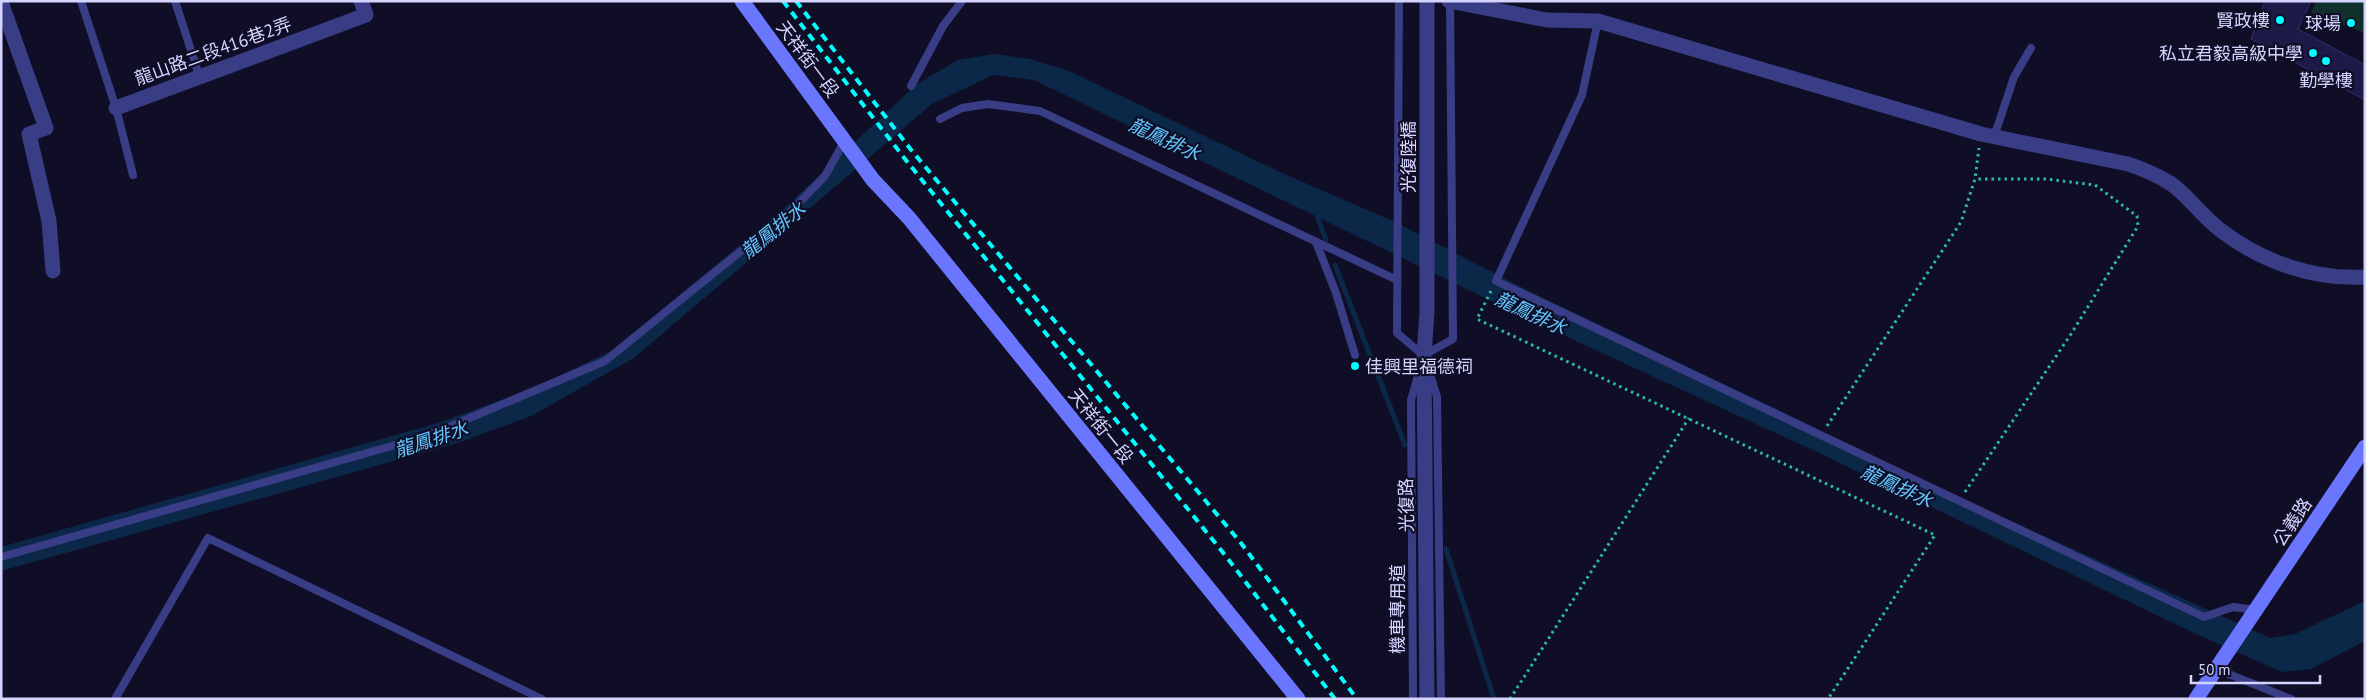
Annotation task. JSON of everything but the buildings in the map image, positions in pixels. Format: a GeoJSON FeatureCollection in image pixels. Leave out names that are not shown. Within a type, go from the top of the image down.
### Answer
{"type":"FeatureCollection","features":[{"type":"Feature","properties":{"kind":"street","name":"龍山路二段416巷2弄"},"geometry":{"type":"LineString","coordinates":[[116,108],[199,75],[366,15],[361,1]]}},
{"type":"Feature","properties":{"kind":"street","name":"天祥街一段"},"geometry":{"type":"LineString","coordinates":[[742,1],[873,180],[909,218],[1298,699]]}},
{"type":"Feature","properties":{"kind":"street","name":"光復陸橋"},"geometry":{"type":"LineString","coordinates":[[1427,1],[1427,312]]}},
{"type":"Feature","properties":{"kind":"street"},"geometry":{"type":"LineString","coordinates":[[1,2],[46,128],[29,134],[49,220],[53,271]]}},
{"type":"Feature","properties":{"kind":"street"},"geometry":{"type":"LineString","coordinates":[[1450,2],[1547,20],[1598,21],[1988,135],[2128,164],[2148,171],[2171,184],[2222,232],[2260,254],[2301,272],[2337,277],[2365,277]]}},
{"type":"Feature","properties":{"kind":"street","name":"光復路"},"geometry":{"type":"LineString","coordinates":[[1427,312],[1424,356],[1427,699]]}},
{"type":"Feature","properties":{"kind":"street","name":"公義路"},"geometry":{"type":"LineString","coordinates":[[2217,667],[2365,447]]}},
{"type":"Feature","properties":{"kind":"street"},"geometry":{"type":"LineString","coordinates":[[2196,699],[2217,667]]}},
{"type":"Feature","properties":{"kind":"lane"},"geometry":{"type":"LineString","coordinates":[[81,1],[116,108],[133,175]]}},
{"type":"Feature","properties":{"kind":"lane"},"geometry":{"type":"LineString","coordinates":[[175,1],[199,75]]}},
{"type":"Feature","properties":{"kind":"lane"},"geometry":{"type":"LineString","coordinates":[[911,86],[942,26],[962,1]]}},
{"type":"Feature","properties":{"kind":"lane"},"geometry":{"type":"LineString","coordinates":[[1399,1],[1398,333],[1424,356],[1437,397],[1441,699]]}},
{"type":"Feature","properties":{"kind":"lane"},"geometry":{"type":"LineString","coordinates":[[1424,356],[1453,340],[1450,2]]}},
{"type":"Feature","properties":{"kind":"lane"},"geometry":{"type":"LineString","coordinates":[[1598,21],[1582,95],[1496,281],[2204,617],[2233,607],[2253,615]]}},
{"type":"Feature","properties":{"kind":"lane"},"geometry":{"type":"LineString","coordinates":[[1988,135],[2014,76],[2031,48]]}},
{"type":"Feature","properties":{"kind":"lane"},"geometry":{"type":"LineString","coordinates":[[940,119],[962,108],[988,104],[1040,111],[1397,280]]}},
{"type":"Feature","properties":{"kind":"lane"},"geometry":{"type":"LineString","coordinates":[[1,557],[427,436],[605,361],[793,209],[825,176],[844,140]]}},
{"type":"Feature","properties":{"kind":"lane"},"geometry":{"type":"LineString","coordinates":[[1316,242],[1336,293],[1355,355]]}},
{"type":"Feature","properties":{"kind":"lane","name":"機車專用道"},"geometry":{"type":"LineString","coordinates":[[1413,699],[1411,400],[1424,356]]}},
{"type":"Feature","properties":{"kind":"lane"},"geometry":{"type":"LineString","coordinates":[[115,699],[208,538],[542,699]]}},
{"type":"Feature","properties":{"kind":"lane"},"geometry":{"type":"LineString","coordinates":[[2217,667],[2291,699]]}},
{"type":"Feature","properties":{"kind":"path"},"geometry":{"type":"LineString","coordinates":[[1821,435],[1961,222],[1988,135]]}},
{"type":"Feature","properties":{"kind":"path"},"geometry":{"type":"LineString","coordinates":[[1959,501],[2071,334],[2138,226],[2137,216],[2095,185],[2046,179],[1975,179]]}},
{"type":"Feature","properties":{"kind":"path"},"geometry":{"type":"LineString","coordinates":[[1492,288],[1477,319],[1935,534],[1828,699]]}},
{"type":"Feature","properties":{"kind":"path"},"geometry":{"type":"LineString","coordinates":[[1510,699],[1689,418]]}},
{"type":"Feature","properties":{"kind":"green space","name":"球場"},"geometry":{"type":"Polygon","coordinates":[[[2316,1],[2365,1],[2365,33],[2311,13],[2316,1]]]}},
{"type":"Feature","properties":{"kind":"water","name":"龍鳳排水"},"geometry":{"type":"Polygon","coordinates":[[[994,54],[1030,59],[1069,71],[1282,173],[1395,222],[1533,293],[1816,428],[1821,435],[2270,638],[2295,634],[2365,601],[2365,641],[2311,669],[2282,672],[2192,632],[1815,451],[1537,323],[1034,80],[993,75],[932,104],[634,358],[531,416],[458,443],[1,571],[1,547],[438,423],[531,389],[611,351],[779,213],[917,84],[958,60],[994,54]]]}},
{"type":"Feature","properties":{"kind":"waterway"},"geometry":{"type":"LineString","coordinates":[[1316,213],[1326,240]]}},
{"type":"Feature","properties":{"kind":"waterway"},"geometry":{"type":"LineString","coordinates":[[1335,265],[1405,445]]}},
{"type":"Feature","properties":{"kind":"waterway"},"geometry":{"type":"LineString","coordinates":[[1446,549],[1494,699]]}},
{"type":"Feature","properties":{"kind":"railway"},"geometry":{"type":"LineString","coordinates":[[783,1],[905,159],[1225,555],[1335,699]]}},
{"type":"Feature","properties":{"kind":"railway"},"geometry":{"type":"LineString","coordinates":[[796,1],[912,151],[1241,543],[1357,699]]}},
{"type":"Feature","properties":{"kind":"place","name":"賢政樓"},"geometry":{"type":"Point","coordinates":[2280,20]}},
{"type":"Feature","properties":{"kind":"place","name":"球場"},"geometry":{"type":"Point","coordinates":[2351,23]}},
{"type":"Feature","properties":{"kind":"place","name":"私立君毅高級中學"},"geometry":{"type":"Point","coordinates":[2313,53]}},
{"type":"Feature","properties":{"kind":"place","name":"勤學樓"},"geometry":{"type":"Point","coordinates":[2326,61]}},
{"type":"Feature","properties":{"kind":"place","name":"佳興里福德祠"},"geometry":{"type":"Point","coordinates":[1355,366]}}]}
